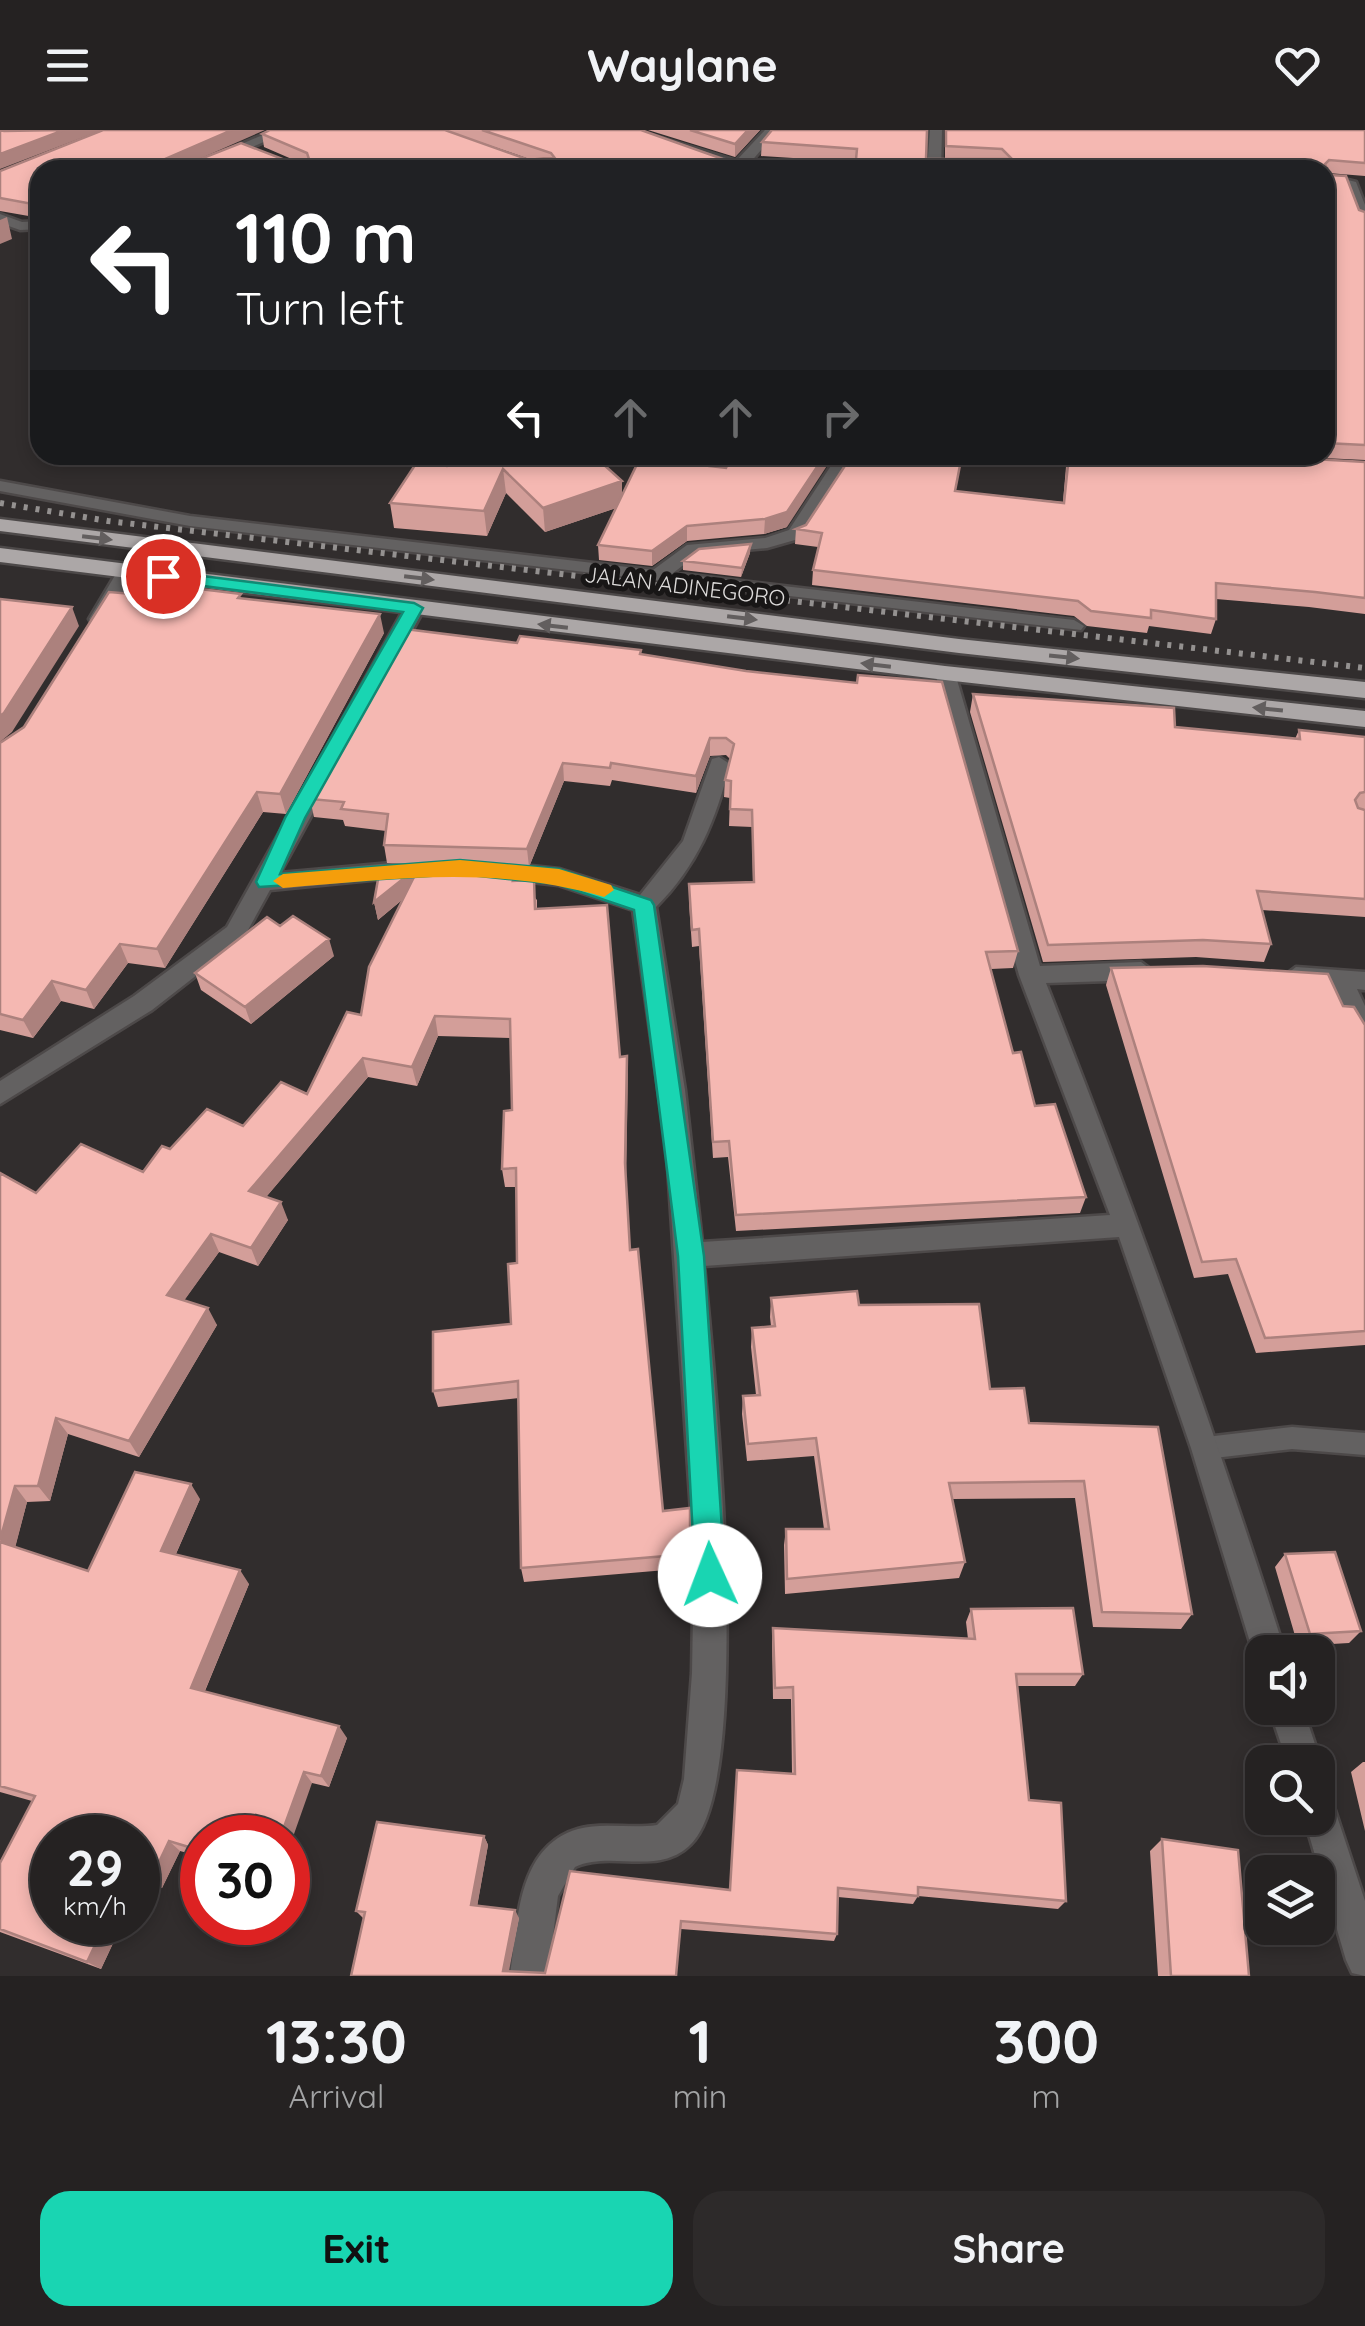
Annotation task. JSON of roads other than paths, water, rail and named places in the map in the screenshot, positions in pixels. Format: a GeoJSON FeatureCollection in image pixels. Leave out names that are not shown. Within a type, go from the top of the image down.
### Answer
{"type":"FeatureCollection","features":[{"type":"Feature","properties":{"kind":"highway","name":"JALAN ADINEGORO"},"geometry":{"type":"LineString","coordinates":[[0,526],[1365,690]]}},
{"type":"Feature","properties":{"kind":"highway"},"geometry":{"type":"LineString","coordinates":[[0,555],[945,674],[1365,722]]}},
{"type":"Feature","properties":{"kind":"street"},"geometry":{"type":"LineString","coordinates":[[212,160],[285,130]]}},
{"type":"Feature","properties":{"kind":"street"},"geometry":{"type":"LineString","coordinates":[[622,130],[713,160]]}},
{"type":"Feature","properties":{"kind":"street"},"geometry":{"type":"LineString","coordinates":[[744,160],[772,130]]}},
{"type":"Feature","properties":{"kind":"street"},"geometry":{"type":"LineString","coordinates":[[934,160],[936,130]]}},
{"type":"Feature","properties":{"kind":"street"},"geometry":{"type":"LineString","coordinates":[[243,147],[272,159]]}},
{"type":"Feature","properties":{"kind":"street"},"geometry":{"type":"LineString","coordinates":[[1350,182],[1365,222]]}},
{"type":"Feature","properties":{"kind":"street"},"geometry":{"type":"LineString","coordinates":[[0,218],[30,226]]}},
{"type":"Feature","properties":{"kind":"street"},"geometry":{"type":"LineString","coordinates":[[660,574],[694,549],[767,543],[796,534],[841,465]]}},
{"type":"Feature","properties":{"kind":"street"},"geometry":{"type":"LineString","coordinates":[[1281,465],[1304,467]]}},
{"type":"Feature","properties":{"kind":"street"},"geometry":{"type":"LineString","coordinates":[[0,486],[190,521],[1074,626]]}},
{"type":"Feature","properties":{"kind":"street"},"geometry":{"type":"LineString","coordinates":[[554,595],[567,563]]}},
{"type":"Feature","properties":{"kind":"street"},"geometry":{"type":"LineString","coordinates":[[83,644],[127,571]]}},
{"type":"Feature","properties":{"kind":"street"},"geometry":{"type":"LineString","coordinates":[[0,1094],[143,1003],[235,933],[414,608]]}},
{"type":"Feature","properties":{"kind":"street"},"geometry":{"type":"LineString","coordinates":[[945,674],[1031,975],[1128,1225],[1206,1448],[1264,1635]]}},
{"type":"Feature","properties":{"kind":"street"},"geometry":{"type":"LineString","coordinates":[[644,905],[688,857],[712,798],[719,764]]}},
{"type":"Feature","properties":{"kind":"street"},"geometry":{"type":"LineString","coordinates":[[266,882],[451,867],[559,877],[644,905]]}},
{"type":"Feature","properties":{"kind":"street"},"geometry":{"type":"LineString","coordinates":[[528,1976],[549,1871],[566,1852],[580,1844],[656,1848],[678,1836],[692,1814],[702,1766],[712,1650],[691,1256],[644,905]]}},
{"type":"Feature","properties":{"kind":"street"},"geometry":{"type":"LineString","coordinates":[[1031,975],[1160,971]]}},
{"type":"Feature","properties":{"kind":"street"},"geometry":{"type":"LineString","coordinates":[[1268,974],[1352,980],[1365,1031]]}},
{"type":"Feature","properties":{"kind":"street"},"geometry":{"type":"LineString","coordinates":[[691,1256],[1128,1225]]}},
{"type":"Feature","properties":{"kind":"street"},"geometry":{"type":"LineString","coordinates":[[1327,1835],[1365,1958]]}},
{"type":"Feature","properties":{"kind":"lane"},"geometry":{"type":"LineString","coordinates":[[1206,1448],[1292,1438],[1365,1444]]}},
{"type":"Feature","properties":{"kind":"railway"},"geometry":{"type":"LineString","coordinates":[[0,503],[108,521],[1365,668]]}}]}
